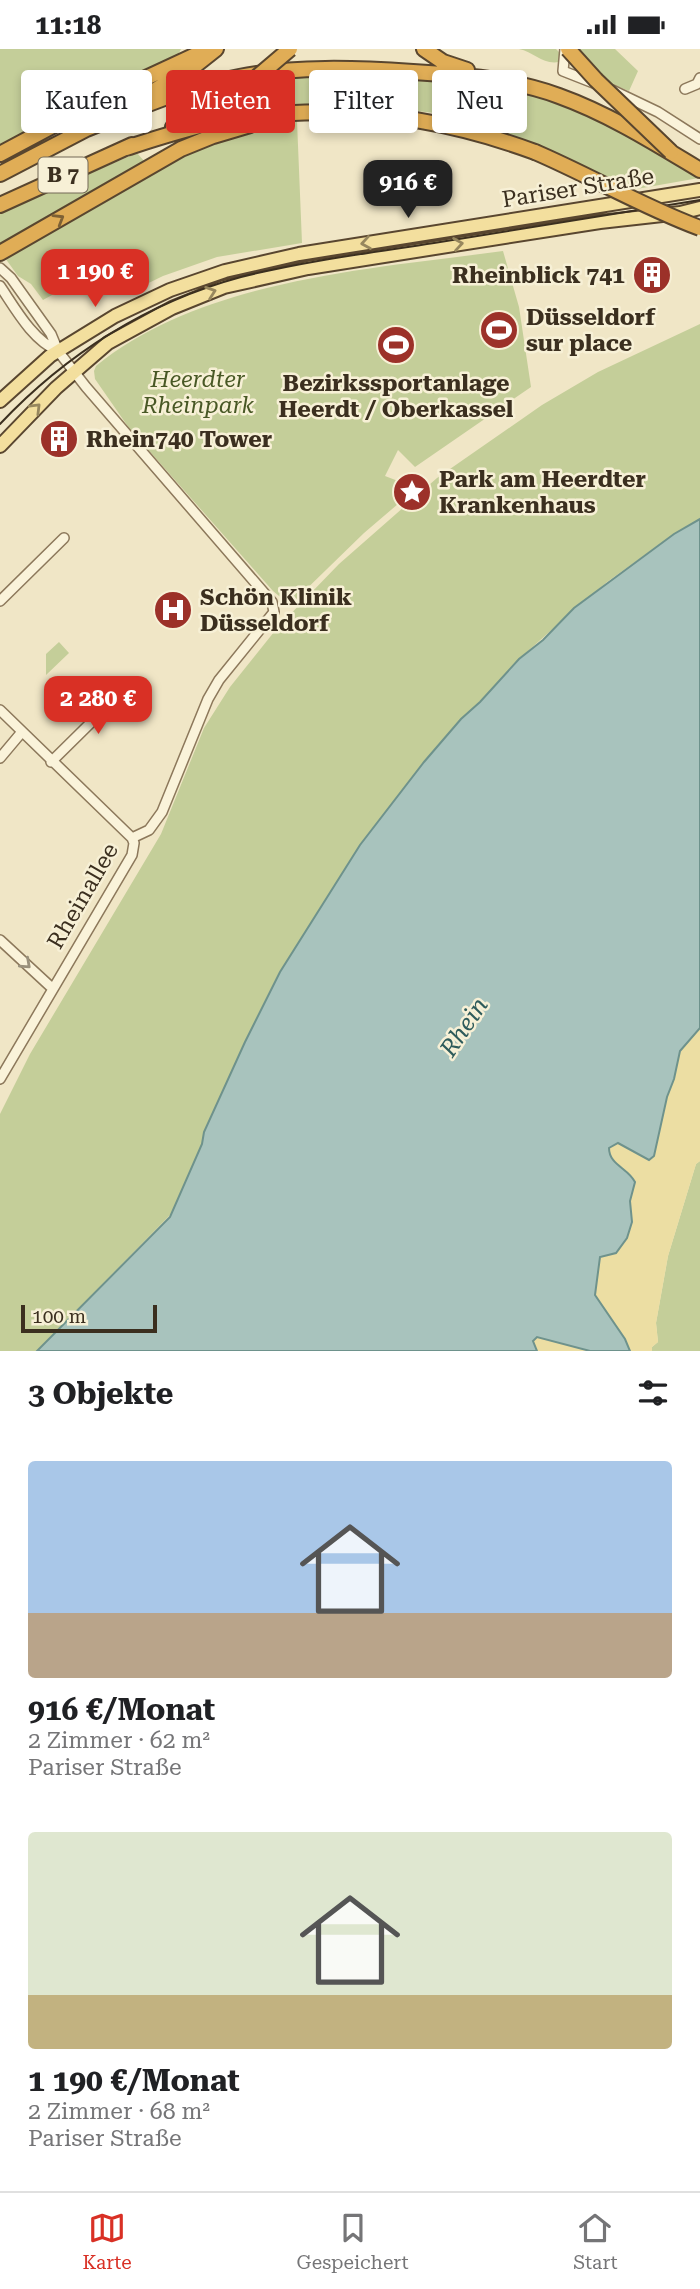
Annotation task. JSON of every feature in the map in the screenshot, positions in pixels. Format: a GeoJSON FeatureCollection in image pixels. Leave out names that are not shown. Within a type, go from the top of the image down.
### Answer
{"type":"FeatureCollection","features":[{"type":"Feature","properties":{"kind":"highway"},"geometry":{"type":"LineString","coordinates":[[155,74],[191,49]]}},
{"type":"Feature","properties":{"kind":"highway"},"geometry":{"type":"LineString","coordinates":[[0,154],[209,49]]}},
{"type":"Feature","properties":{"kind":"highway","name":"B 7"},"geometry":{"type":"LineString","coordinates":[[152,91],[192,68],[216,49]]}},
{"type":"Feature","properties":{"kind":"highway","name":"B 7"},"geometry":{"type":"LineString","coordinates":[[0,205],[216,105],[250,83],[290,49]]}},
{"type":"Feature","properties":{"kind":"highway"},"geometry":{"type":"LineString","coordinates":[[424,49],[443,62],[471,70]]}},
{"type":"Feature","properties":{"kind":"highway"},"geometry":{"type":"LineString","coordinates":[[566,49],[671,152]]}},
{"type":"Feature","properties":{"kind":"highway"},"geometry":{"type":"LineString","coordinates":[[152,102],[198,87],[274,71],[339,68],[432,74]]}},
{"type":"Feature","properties":{"kind":"highway"},"geometry":{"type":"LineString","coordinates":[[527,86],[607,117],[700,170]]}},
{"type":"Feature","properties":{"kind":"highway"},"geometry":{"type":"LineString","coordinates":[[126,148],[221,122],[309,111]]}},
{"type":"Feature","properties":{"kind":"highway"},"geometry":{"type":"LineString","coordinates":[[0,253],[181,149],[253,124],[309,114]]}},
{"type":"Feature","properties":{"kind":"highway"},"geometry":{"type":"LineString","coordinates":[[418,120],[451,125],[496,137],[581,172],[670,217],[700,228]]}},
{"type":"Feature","properties":{"kind":"highway","name":"B 7"},"geometry":{"type":"LineString","coordinates":[[0,174],[78,133]]}},
{"type":"Feature","properties":{"kind":"main road"},"geometry":{"type":"LineString","coordinates":[[694,191],[696,199],[693,204],[696,207]]}},
{"type":"Feature","properties":{"kind":"main road","name":"Pariser Straße"},"geometry":{"type":"LineString","coordinates":[[0,401],[58,351],[152,297],[197,280],[247,265],[299,254],[694,191]]}},
{"type":"Feature","properties":{"kind":"main road","name":"Pariser Straße"},"geometry":{"type":"LineString","coordinates":[[0,446],[74,372],[108,343],[130,329],[198,296],[235,284],[320,266],[696,207]]}},
{"type":"Feature","properties":{"kind":"street"},"geometry":{"type":"LineString","coordinates":[[566,49],[562,71],[639,103],[700,139]]}},
{"type":"Feature","properties":{"kind":"street"},"geometry":{"type":"LineString","coordinates":[[685,89],[697,84],[700,78]]}},
{"type":"Feature","properties":{"kind":"street"},"geometry":{"type":"LineString","coordinates":[[0,268],[11,278],[51,334],[58,351]]}},
{"type":"Feature","properties":{"kind":"street"},"geometry":{"type":"LineString","coordinates":[[0,286],[39,338],[58,351]]}},
{"type":"Feature","properties":{"kind":"street","name":"Rheinallee"},"geometry":{"type":"LineString","coordinates":[[0,1080],[132,855],[132,838],[149,830],[162,813],[208,699],[219,680],[274,612],[272,602],[58,351]]}},
{"type":"Feature","properties":{"kind":"street"},"geometry":{"type":"LineString","coordinates":[[0,601],[64,538]]}},
{"type":"Feature","properties":{"kind":"street"},"geometry":{"type":"LineString","coordinates":[[51,762],[125,689]]}},
{"type":"Feature","properties":{"kind":"street"},"geometry":{"type":"LineString","coordinates":[[0,710],[132,838]]}},
{"type":"Feature","properties":{"kind":"street"},"geometry":{"type":"LineString","coordinates":[[0,758],[21,733]]}},
{"type":"Feature","properties":{"kind":"street"},"geometry":{"type":"LineString","coordinates":[[0,940],[52,988]]}},
{"type":"Feature","properties":{"kind":"green space"},"geometry":{"type":"Polygon","coordinates":[[[0,49],[181,49],[178,55],[147,70],[21,70],[21,133],[27,133],[0,148],[0,49]]]}},
{"type":"Feature","properties":{"kind":"green space"},"geometry":{"type":"Polygon","coordinates":[[[519,49],[556,49],[562,55],[559,62],[553,62],[519,49]]]}},
{"type":"Feature","properties":{"kind":"green space"},"geometry":{"type":"Polygon","coordinates":[[[577,49],[615,49],[638,71],[629,91],[607,82],[577,49]]]}},
{"type":"Feature","properties":{"kind":"green space"},"geometry":{"type":"Polygon","coordinates":[[[309,75],[309,105],[295,105],[295,76],[309,75]]]}},
{"type":"Feature","properties":{"kind":"green space"},"geometry":{"type":"Polygon","coordinates":[[[418,77],[432,78],[432,113],[418,111],[418,77]]]}},
{"type":"Feature","properties":{"kind":"green space"},"geometry":{"type":"Polygon","coordinates":[[[527,92],[563,104],[610,127],[699,178],[631,190],[520,138],[503,133],[527,133],[527,92]]]}},
{"type":"Feature","properties":{"kind":"green space"},"geometry":{"type":"Polygon","coordinates":[[[295,121],[302,243],[217,257],[163,276],[124,295],[106,265],[43,300],[31,284],[18,276],[0,251],[0,212],[137,153],[152,170],[187,153],[242,133],[295,133],[295,121]]]}},
{"type":"Feature","properties":{"kind":"green space","name":"Heerdter Rheinpark"},"geometry":{"type":"Polygon","coordinates":[[[503,251],[519,307],[531,387],[415,467],[398,450],[385,476],[398,481],[412,492],[364,533],[290,605],[273,591],[129,428],[95,379],[96,366],[139,337],[186,314],[237,296],[344,272],[503,251]]]}},
{"type":"Feature","properties":{"kind":"green space"},"geometry":{"type":"Polygon","coordinates":[[[700,324],[700,519],[674,534],[607,582],[547,634],[519,659],[424,762],[360,845],[280,972],[204,1132],[202,1144],[171,1214],[37,1351],[0,1351],[0,1114],[30,1054],[161,834],[204,728],[230,687],[278,627],[339,564],[437,478],[542,405],[598,372],[700,324]]]}},
{"type":"Feature","properties":{"kind":"green space"},"geometry":{"type":"Polygon","coordinates":[[[59,642],[69,653],[46,675],[46,654],[59,642]]]}},
{"type":"Feature","properties":{"kind":"green space"},"geometry":{"type":"Polygon","coordinates":[[[62,685],[89,713],[82,720],[55,692],[62,685]]]}},
{"type":"Feature","properties":{"kind":"green space"},"geometry":{"type":"Polygon","coordinates":[[[136,695],[150,703],[132,719],[121,708],[136,695]]]}},
{"type":"Feature","properties":{"kind":"green space"},"geometry":{"type":"Polygon","coordinates":[[[700,1161],[700,1351],[652,1351],[652,1347],[658,1342],[656,1323],[668,1256],[696,1164],[700,1161]]]}},
{"type":"Feature","properties":{"kind":"sand"},"geometry":{"type":"Polygon","coordinates":[[[700,1028],[700,1161],[696,1164],[668,1256],[656,1323],[658,1342],[652,1347],[652,1351],[630,1351],[625,1339],[595,1295],[600,1257],[632,1222],[630,1201],[635,1182],[615,1162],[609,1148],[618,1143],[649,1160],[653,1156],[680,1051],[700,1028]]]}},
{"type":"Feature","properties":{"kind":"sand"},"geometry":{"type":"Polygon","coordinates":[[[534,1337],[590,1351],[537,1351],[533,1346],[534,1337]]]}},
{"type":"Feature","properties":{"kind":"water","name":"Rhein"},"geometry":{"type":"Polygon","coordinates":[[[700,519],[700,1028],[680,1051],[654,1156],[649,1160],[618,1143],[609,1148],[615,1163],[635,1182],[630,1201],[632,1222],[627,1238],[616,1253],[600,1257],[595,1295],[625,1339],[630,1351],[590,1351],[537,1337],[533,1341],[537,1351],[37,1351],[170,1217],[202,1144],[204,1132],[280,972],[360,845],[424,762],[519,659],[543,640],[574,608],[674,534],[700,519]]]}},
{"type":"Feature","properties":{"kind":"tram line"},"geometry":{"type":"LineString","coordinates":[[0,424],[52,375],[110,334],[173,301],[241,277],[313,262],[700,200]]}},
{"type":"Feature","properties":{"kind":"place","name":"Rheinblick 741"},"geometry":{"type":"Point","coordinates":[652,275]}},
{"type":"Feature","properties":{"kind":"place","name":"Düsseldorf sur place"},"geometry":{"type":"Point","coordinates":[499,330]}},
{"type":"Feature","properties":{"kind":"place","name":"Bezirkssportanlage Heerdt / Oberkassel"},"geometry":{"type":"Point","coordinates":[396,345]}},
{"type":"Feature","properties":{"kind":"place","name":"Rhein740 Tower"},"geometry":{"type":"Point","coordinates":[59,439]}},
{"type":"Feature","properties":{"kind":"place","name":"Park am Heerdter Krankenhaus"},"geometry":{"type":"Point","coordinates":[412,492]}},
{"type":"Feature","properties":{"kind":"place","name":"Schön Klinik Düsseldorf"},"geometry":{"type":"Point","coordinates":[173,610]}}]}
